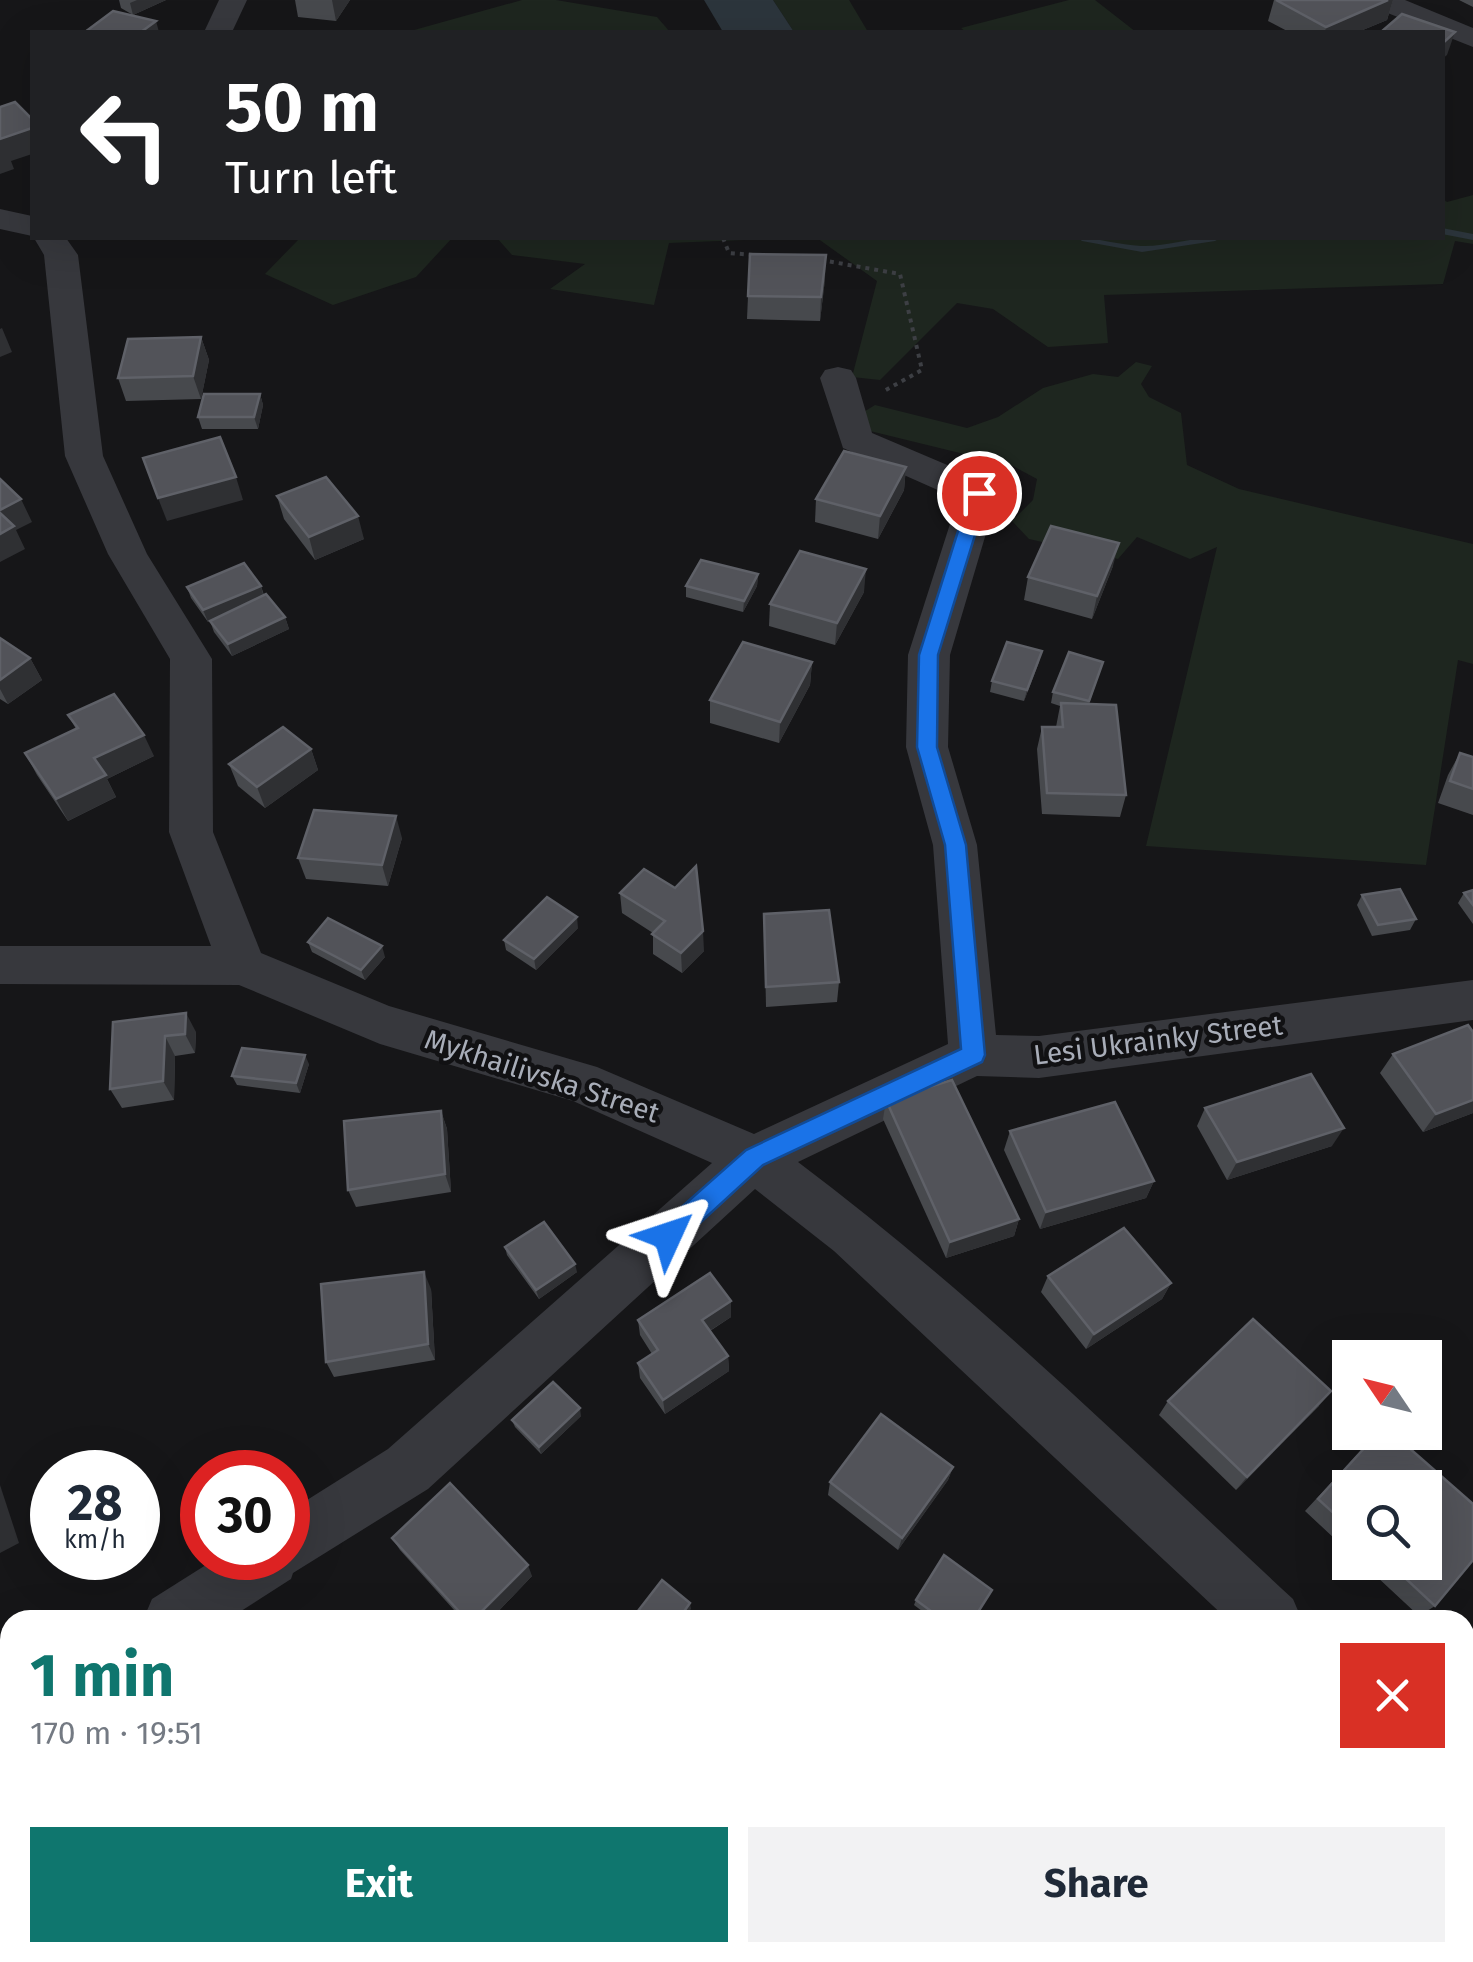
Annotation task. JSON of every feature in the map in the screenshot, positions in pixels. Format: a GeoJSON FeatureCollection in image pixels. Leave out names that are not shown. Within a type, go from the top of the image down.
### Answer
{"type":"FeatureCollection","features":[{"type":"Feature","properties":{"kind":"street"},"geometry":{"type":"LineString","coordinates":[[219,30],[232,0]]}},
{"type":"Feature","properties":{"kind":"street"},"geometry":{"type":"LineString","coordinates":[[1380,0],[1473,38]]}},
{"type":"Feature","properties":{"kind":"street"},"geometry":{"type":"LineString","coordinates":[[0,219],[30,226]]}},
{"type":"Feature","properties":{"kind":"street"},"geometry":{"type":"LineString","coordinates":[[51,240],[60,254],[84,456],[128,554],[192,658],[191,832],[242,966]]}},
{"type":"Feature","properties":{"kind":"street"},"geometry":{"type":"LineString","coordinates":[[843,395],[856,440],[979,493],[928,655],[927,747],[955,845],[973,1055]]}},
{"type":"Feature","properties":{"kind":"street","name":"Mykhailivska Street"},"geometry":{"type":"LineString","coordinates":[[0,965],[242,966],[380,1024],[580,1082],[658,1112],[754,1158],[853,1234],[1261,1610]]}},
{"type":"Feature","properties":{"kind":"street","name":"Lesi Ukrainky Street"},"geometry":{"type":"LineString","coordinates":[[310,1532],[408,1469],[754,1158],[973,1055],[1039,1056],[1473,1000]]}},
{"type":"Feature","properties":{"kind":"street"},"geometry":{"type":"LineString","coordinates":[[189,1610],[236,1580]]}},
{"type":"Feature","properties":{"kind":"path"},"geometry":{"type":"LineString","coordinates":[[724,240],[729,252],[765,256]]}},
{"type":"Feature","properties":{"kind":"path"},"geometry":{"type":"LineString","coordinates":[[820,260],[900,274],[922,370],[843,395]]}},
{"type":"Feature","properties":{"kind":"shaded area"},"geometry":{"type":"Polygon","coordinates":[[[522,0],[556,0],[657,17],[668,30],[414,30],[522,0]]]}},
{"type":"Feature","properties":{"kind":"shaded area"},"geometry":{"type":"Polygon","coordinates":[[[704,0],[773,0],[793,30],[722,30],[704,0]]]}},
{"type":"Feature","properties":{"kind":"shaded area"},"geometry":{"type":"Polygon","coordinates":[[[773,0],[849,0],[867,30],[793,30],[773,0]]]}},
{"type":"Feature","properties":{"kind":"shaded area"},"geometry":{"type":"Polygon","coordinates":[[[1069,0],[1095,0],[1133,30],[964,30],[961,28],[1069,0]]]}},
{"type":"Feature","properties":{"kind":"shaded area"},"geometry":{"type":"Polygon","coordinates":[[[1473,195],[1473,244],[1455,241],[1443,284],[1104,295],[1108,343],[1048,347],[993,309],[957,303],[880,380],[852,377],[877,281],[820,240],[1445,240],[1447,202],[1473,195]]]}},
{"type":"Feature","properties":{"kind":"shaded area"},"geometry":{"type":"Polygon","coordinates":[[[298,240],[450,240],[416,277],[333,305],[265,274],[298,240]]]}},
{"type":"Feature","properties":{"kind":"shaded area"},"geometry":{"type":"Polygon","coordinates":[[[499,240],[746,240],[669,243],[654,305],[550,289],[585,264],[512,255],[499,240]]]}},
{"type":"Feature","properties":{"kind":"shaded area"},"geometry":{"type":"Polygon","coordinates":[[[1136,362],[1152,366],[1141,384],[1149,397],[1181,413],[1187,465],[1239,489],[1473,544],[1473,664],[1458,660],[1426,865],[1146,846],[1217,547],[1190,559],[1137,537],[1118,559],[1029,539],[1012,521],[1033,500],[1037,479],[1013,466],[870,431],[862,413],[875,405],[967,428],[998,417],[1043,388],[1093,374],[1118,377],[1136,362]]]}},
{"type":"Feature","properties":{"kind":"building"},"geometry":{"type":"Polygon","coordinates":[[[1276,0],[1388,0],[1326,27],[1276,0]]]}},
{"type":"Feature","properties":{"kind":"building"},"geometry":{"type":"Polygon","coordinates":[[[113,11],[156,21],[144,30],[88,30],[113,11]]]}},
{"type":"Feature","properties":{"kind":"building"},"geometry":{"type":"Polygon","coordinates":[[[1402,14],[1455,32],[1445,41],[1445,30],[1383,30],[1402,14]]]}},
{"type":"Feature","properties":{"kind":"building"},"geometry":{"type":"Polygon","coordinates":[[[15,102],[30,117],[30,129],[0,139],[0,107],[15,102]]]}},
{"type":"Feature","properties":{"kind":"building"},"geometry":{"type":"Polygon","coordinates":[[[750,254],[826,255],[821,297],[748,296],[750,254]]]}},
{"type":"Feature","properties":{"kind":"building"},"geometry":{"type":"Polygon","coordinates":[[[201,337],[193,376],[118,378],[128,339],[201,337]]]}},
{"type":"Feature","properties":{"kind":"building"},"geometry":{"type":"Polygon","coordinates":[[[204,394],[260,394],[254,417],[198,417],[204,394]]]}},
{"type":"Feature","properties":{"kind":"building"},"geometry":{"type":"Polygon","coordinates":[[[220,437],[236,477],[158,498],[143,458],[220,437]]]}},
{"type":"Feature","properties":{"kind":"building"},"geometry":{"type":"Polygon","coordinates":[[[844,451],[906,467],[880,516],[816,499],[844,451]]]}},
{"type":"Feature","properties":{"kind":"building"},"geometry":{"type":"Polygon","coordinates":[[[326,477],[358,516],[309,537],[277,496],[326,477]]]}},
{"type":"Feature","properties":{"kind":"building"},"geometry":{"type":"Polygon","coordinates":[[[0,479],[21,499],[0,510],[0,479]]]}},
{"type":"Feature","properties":{"kind":"building"},"geometry":{"type":"Polygon","coordinates":[[[0,513],[14,526],[0,534],[0,513]]]}},
{"type":"Feature","properties":{"kind":"building"},"geometry":{"type":"Polygon","coordinates":[[[1051,526],[1119,543],[1097,596],[1028,577],[1051,526]]]}},
{"type":"Feature","properties":{"kind":"building"},"geometry":{"type":"Polygon","coordinates":[[[800,551],[866,569],[837,623],[770,604],[800,551]]]}},
{"type":"Feature","properties":{"kind":"building"},"geometry":{"type":"Polygon","coordinates":[[[701,560],[758,574],[744,601],[686,586],[701,560]]]}},
{"type":"Feature","properties":{"kind":"building"},"geometry":{"type":"Polygon","coordinates":[[[244,563],[261,586],[203,610],[187,587],[244,563]]]}},
{"type":"Feature","properties":{"kind":"building"},"geometry":{"type":"Polygon","coordinates":[[[266,594],[285,617],[228,644],[210,621],[266,594]]]}},
{"type":"Feature","properties":{"kind":"building"},"geometry":{"type":"Polygon","coordinates":[[[0,638],[30,658],[0,680],[0,638]]]}},
{"type":"Feature","properties":{"kind":"building"},"geometry":{"type":"Polygon","coordinates":[[[743,642],[812,662],[780,722],[710,700],[743,642]]]}},
{"type":"Feature","properties":{"kind":"building"},"geometry":{"type":"Polygon","coordinates":[[[1007,642],[1042,651],[1027,690],[992,681],[1007,642]]]}},
{"type":"Feature","properties":{"kind":"building"},"geometry":{"type":"Polygon","coordinates":[[[1069,652],[1103,662],[1089,701],[1053,692],[1069,652]]]}},
{"type":"Feature","properties":{"kind":"building"},"geometry":{"type":"Polygon","coordinates":[[[114,694],[144,735],[94,758],[106,775],[56,799],[25,753],[78,728],[68,715],[114,694]]]}},
{"type":"Feature","properties":{"kind":"building"},"geometry":{"type":"Polygon","coordinates":[[[1061,703],[1116,705],[1126,795],[1047,793],[1042,727],[1063,727],[1061,703]]]}},
{"type":"Feature","properties":{"kind":"building"},"geometry":{"type":"Polygon","coordinates":[[[283,727],[311,749],[257,787],[229,764],[283,727]]]}},
{"type":"Feature","properties":{"kind":"building"},"geometry":{"type":"Polygon","coordinates":[[[1460,753],[1473,757],[1473,789],[1450,781],[1460,753]]]}},
{"type":"Feature","properties":{"kind":"building"},"geometry":{"type":"Polygon","coordinates":[[[314,810],[396,816],[382,865],[298,858],[314,810]]]}},
{"type":"Feature","properties":{"kind":"building"},"geometry":{"type":"Polygon","coordinates":[[[696,866],[703,931],[681,953],[652,934],[665,921],[620,893],[644,869],[675,888],[696,866]]]}},
{"type":"Feature","properties":{"kind":"building"},"geometry":{"type":"Polygon","coordinates":[[[1400,889],[1416,919],[1378,925],[1362,895],[1400,889]]]}},
{"type":"Feature","properties":{"kind":"building"},"geometry":{"type":"Polygon","coordinates":[[[1473,890],[1473,905],[1464,893],[1473,890]]]}},
{"type":"Feature","properties":{"kind":"building"},"geometry":{"type":"Polygon","coordinates":[[[547,897],[577,917],[534,959],[504,940],[547,897]]]}},
{"type":"Feature","properties":{"kind":"building"},"geometry":{"type":"Polygon","coordinates":[[[829,910],[839,982],[766,987],[764,914],[829,910]]]}},
{"type":"Feature","properties":{"kind":"building"},"geometry":{"type":"Polygon","coordinates":[[[328,918],[382,946],[361,970],[308,942],[328,918]]]}},
{"type":"Feature","properties":{"kind":"building"},"geometry":{"type":"Polygon","coordinates":[[[186,1013],[185,1034],[165,1036],[163,1081],[110,1089],[113,1022],[186,1013]]]}},
{"type":"Feature","properties":{"kind":"building"},"geometry":{"type":"Polygon","coordinates":[[[1468,1025],[1473,1032],[1473,1100],[1436,1114],[1393,1054],[1468,1025]]]}},
{"type":"Feature","properties":{"kind":"building"},"geometry":{"type":"Polygon","coordinates":[[[242,1048],[305,1055],[296,1083],[232,1076],[242,1048]]]}},
{"type":"Feature","properties":{"kind":"building"},"geometry":{"type":"Polygon","coordinates":[[[1311,1074],[1344,1128],[1237,1162],[1205,1108],[1311,1074]]]}},
{"type":"Feature","properties":{"kind":"building"},"geometry":{"type":"Polygon","coordinates":[[[952,1080],[1019,1219],[950,1242],[886,1100],[952,1080]]]}},
{"type":"Feature","properties":{"kind":"building"},"geometry":{"type":"Polygon","coordinates":[[[1115,1102],[1154,1181],[1046,1212],[1010,1131],[1115,1102]]]}},
{"type":"Feature","properties":{"kind":"building"},"geometry":{"type":"Polygon","coordinates":[[[441,1111],[445,1174],[348,1190],[344,1121],[441,1111]]]}},
{"type":"Feature","properties":{"kind":"building"},"geometry":{"type":"Polygon","coordinates":[[[544,1222],[575,1264],[536,1290],[505,1247],[544,1222]]]}},
{"type":"Feature","properties":{"kind":"building"},"geometry":{"type":"Polygon","coordinates":[[[1124,1228],[1171,1283],[1094,1334],[1048,1276],[1124,1228]]]}},
{"type":"Feature","properties":{"kind":"building"},"geometry":{"type":"Polygon","coordinates":[[[424,1272],[428,1344],[326,1362],[321,1284],[424,1272]]]}},
{"type":"Feature","properties":{"kind":"building"},"geometry":{"type":"Polygon","coordinates":[[[710,1273],[731,1301],[702,1320],[728,1356],[663,1400],[638,1363],[658,1350],[638,1320],[710,1273]]]}},
{"type":"Feature","properties":{"kind":"building"},"geometry":{"type":"Polygon","coordinates":[[[1253,1319],[1331,1391],[1247,1477],[1168,1401],[1253,1319]]]}},
{"type":"Feature","properties":{"kind":"building"},"geometry":{"type":"Polygon","coordinates":[[[553,1382],[580,1408],[539,1447],[512,1420],[553,1382]]]}},
{"type":"Feature","properties":{"kind":"building"},"geometry":{"type":"Polygon","coordinates":[[[881,1414],[953,1467],[902,1538],[830,1482],[881,1414]]]}},
{"type":"Feature","properties":{"kind":"building"},"geometry":{"type":"Polygon","coordinates":[[[1363,1450],[1412,1450],[1434,1470],[1344,1470],[1363,1450]]]}},
{"type":"Feature","properties":{"kind":"building"},"geometry":{"type":"Polygon","coordinates":[[[1442,1477],[1473,1504],[1473,1560],[1435,1606],[1407,1580],[1442,1580],[1442,1477]]]}},
{"type":"Feature","properties":{"kind":"building"},"geometry":{"type":"Polygon","coordinates":[[[450,1483],[528,1565],[483,1610],[458,1610],[392,1538],[450,1483]]]}},
{"type":"Feature","properties":{"kind":"building"},"geometry":{"type":"Polygon","coordinates":[[[1332,1484],[1332,1512],[1318,1499],[1332,1484]]]}},
{"type":"Feature","properties":{"kind":"building"},"geometry":{"type":"Polygon","coordinates":[[[944,1555],[992,1590],[979,1610],[930,1610],[916,1600],[944,1555]]]}},
{"type":"Feature","properties":{"kind":"building"},"geometry":{"type":"Polygon","coordinates":[[[662,1580],[690,1603],[685,1610],[639,1610],[662,1580]]]}},
{"type":"Feature","properties":{"kind":"waterway"},"geometry":{"type":"LineString","coordinates":[[1445,232],[1473,237]]}},
{"type":"Feature","properties":{"kind":"waterway"},"geometry":{"type":"LineString","coordinates":[[1093,240],[1142,249],[1202,240]]}},
{"type":"Feature","properties":{"kind":"route"},"geometry":{"type":"LineString","coordinates":[[668,1236],[754,1158],[973,1055],[955,845],[927,747],[928,655],[979,493]]}}]}
